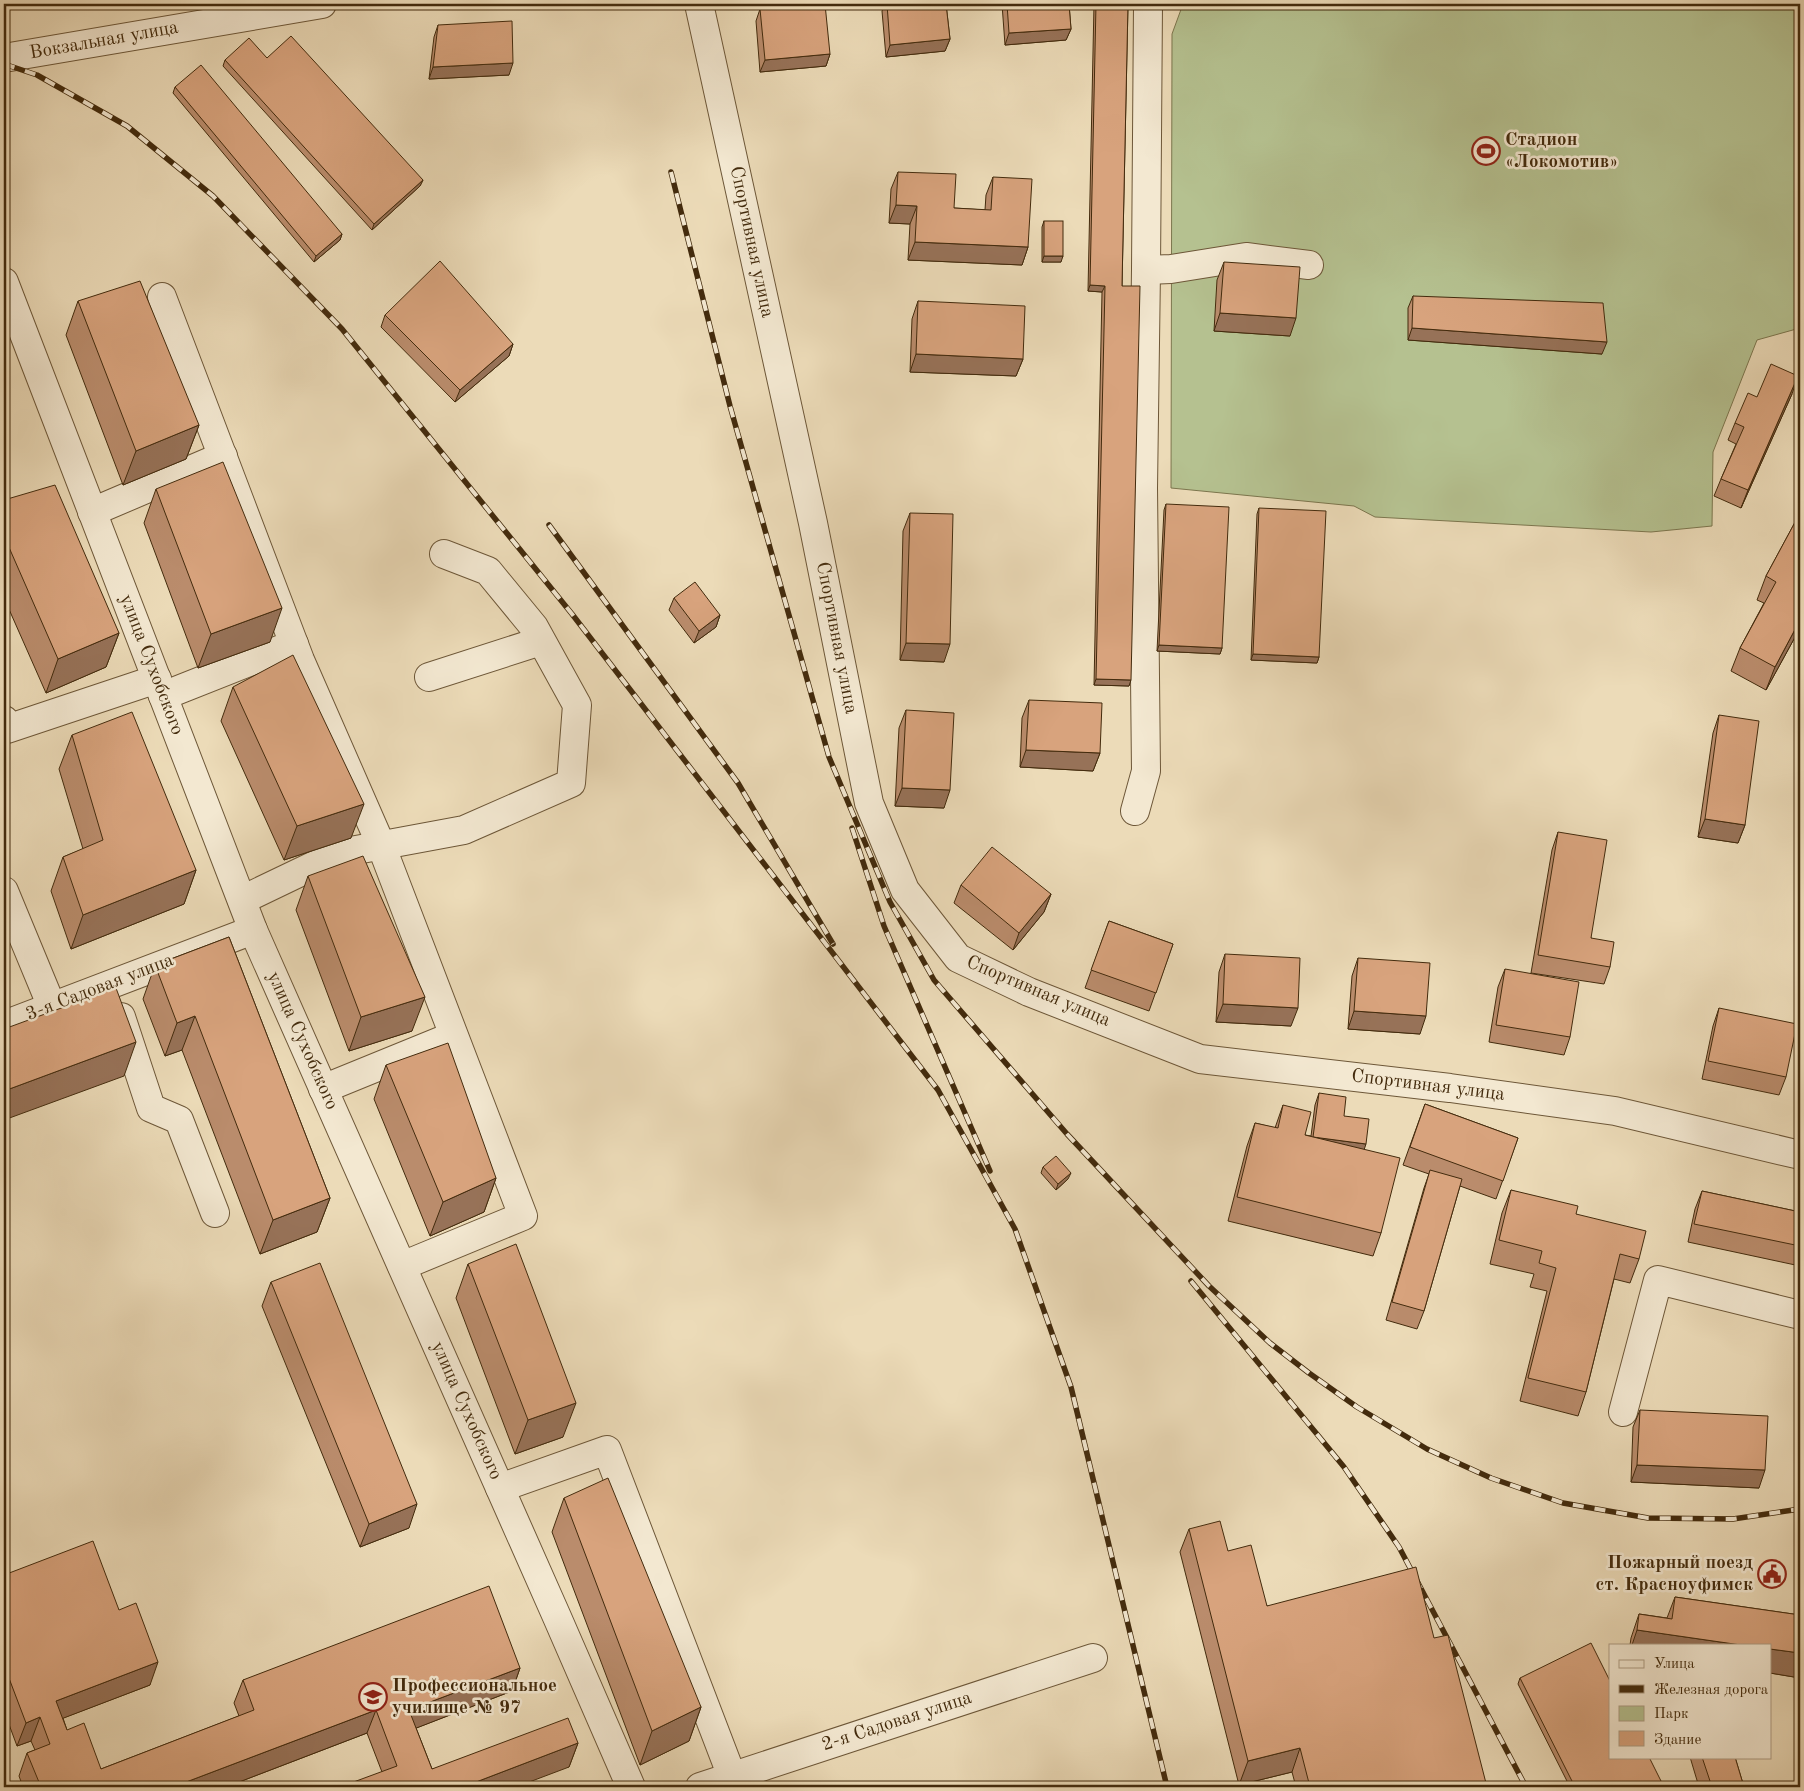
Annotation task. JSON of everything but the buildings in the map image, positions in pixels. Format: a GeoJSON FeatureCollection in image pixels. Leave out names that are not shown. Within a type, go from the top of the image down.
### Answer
{"type":"FeatureCollection","features":[{"type":"Feature","properties":{"kind":"street","name":"Вокзальная улица"},"geometry":{"type":"LineString","coordinates":[[4,58],[322,4]]}},
{"type":"Feature","properties":{"kind":"street","name":"Спортивная улица"},"geometry":{"type":"LineString","coordinates":[[699,4],[813,523],[869,802],[905,890],[958,958],[1029,992],[1200,1058],[1450,1088],[1615,1111],[1800,1155]]}},
{"type":"Feature","properties":{"kind":"street"},"geometry":{"type":"LineString","coordinates":[[1135,810],[1146,771],[1143,488],[1148,4]]}},
{"type":"Feature","properties":{"kind":"street"},"geometry":{"type":"LineString","coordinates":[[1146,270],[1171,269],[1246,257],[1309,265]]}},
{"type":"Feature","properties":{"kind":"street","name":"улица Сухобского"},"geometry":{"type":"LineString","coordinates":[[4,282],[253,930],[631,1787]]}},
{"type":"Feature","properties":{"kind":"street"},"geometry":{"type":"LineString","coordinates":[[162,297],[294,644],[380,845],[523,1216],[402,1266]]}},
{"type":"Feature","properties":{"kind":"street"},"geometry":{"type":"LineString","coordinates":[[92,512],[223,456]]}},
{"type":"Feature","properties":{"kind":"street"},"geometry":{"type":"LineString","coordinates":[[242,900],[340,853],[464,830],[571,783],[577,705],[542,641],[534,627],[488,571],[444,554]]}},
{"type":"Feature","properties":{"kind":"street"},"geometry":{"type":"LineString","coordinates":[[430,677],[542,641]]}},
{"type":"Feature","properties":{"kind":"street"},"geometry":{"type":"LineString","coordinates":[[4,720],[7,729],[160,688],[294,644]]}},
{"type":"Feature","properties":{"kind":"street"},"geometry":{"type":"LineString","coordinates":[[4,891],[52,1007]]}},
{"type":"Feature","properties":{"kind":"street","name":"3-я Садовая улица"},"geometry":{"type":"LineString","coordinates":[[4,1025],[253,930]]}},
{"type":"Feature","properties":{"kind":"street"},"geometry":{"type":"LineString","coordinates":[[111,985],[151,1108],[179,1120],[215,1214]]}},
{"type":"Feature","properties":{"kind":"street"},"geometry":{"type":"LineString","coordinates":[[323,1088],[453,1036]]}},
{"type":"Feature","properties":{"kind":"street"},"geometry":{"type":"LineString","coordinates":[[1623,1412],[1658,1280],[1800,1314]]}},
{"type":"Feature","properties":{"kind":"street"},"geometry":{"type":"LineString","coordinates":[[500,1488],[606,1450],[734,1782]]}},
{"type":"Feature","properties":{"kind":"street","name":"2-я Садовая улица"},"geometry":{"type":"LineString","coordinates":[[700,1787],[734,1782],[1093,1658]]}},
{"type":"Feature","properties":{"kind":"green space","name":"Стадион «Локомотив»"},"geometry":{"type":"Polygon","coordinates":[[[1183,4],[1800,4],[1800,328],[1757,340],[1713,452],[1712,526],[1651,532],[1375,517],[1354,506],[1171,488],[1172,34],[1183,4]]]}},
{"type":"Feature","properties":{"kind":"railway"},"geometry":{"type":"LineString","coordinates":[[4,64],[37,75],[127,126],[213,196],[342,329],[572,614],[938,1090],[1015,1229],[1071,1387],[1167,1787]]}},
{"type":"Feature","properties":{"kind":"railway"},"geometry":{"type":"LineString","coordinates":[[671,172],[730,406],[829,757],[890,902],[934,980],[1067,1134],[1209,1286],[1270,1343],[1357,1407],[1427,1449],[1491,1478],[1563,1503],[1648,1518],[1733,1519],[1800,1509]]}},
{"type":"Feature","properties":{"kind":"railway"},"geometry":{"type":"LineString","coordinates":[[549,525],[738,783],[833,944]]}},
{"type":"Feature","properties":{"kind":"railway"},"geometry":{"type":"LineString","coordinates":[[852,828],[884,926],[990,1171]]}},
{"type":"Feature","properties":{"kind":"railway"},"geometry":{"type":"LineString","coordinates":[[1191,1281],[1344,1467],[1399,1547],[1526,1787]]}},
{"type":"Feature","properties":{"kind":"place","name":"Стадион «Локомотив»"},"geometry":{"type":"Point","coordinates":[1486,151]}},
{"type":"Feature","properties":{"kind":"place","name":"Пожарный поезд ст. Красноуфимск"},"geometry":{"type":"Point","coordinates":[1772,1574]}},
{"type":"Feature","properties":{"kind":"place","name":"Профессиональное училище № 97"},"geometry":{"type":"Point","coordinates":[373,1697]}}]}
